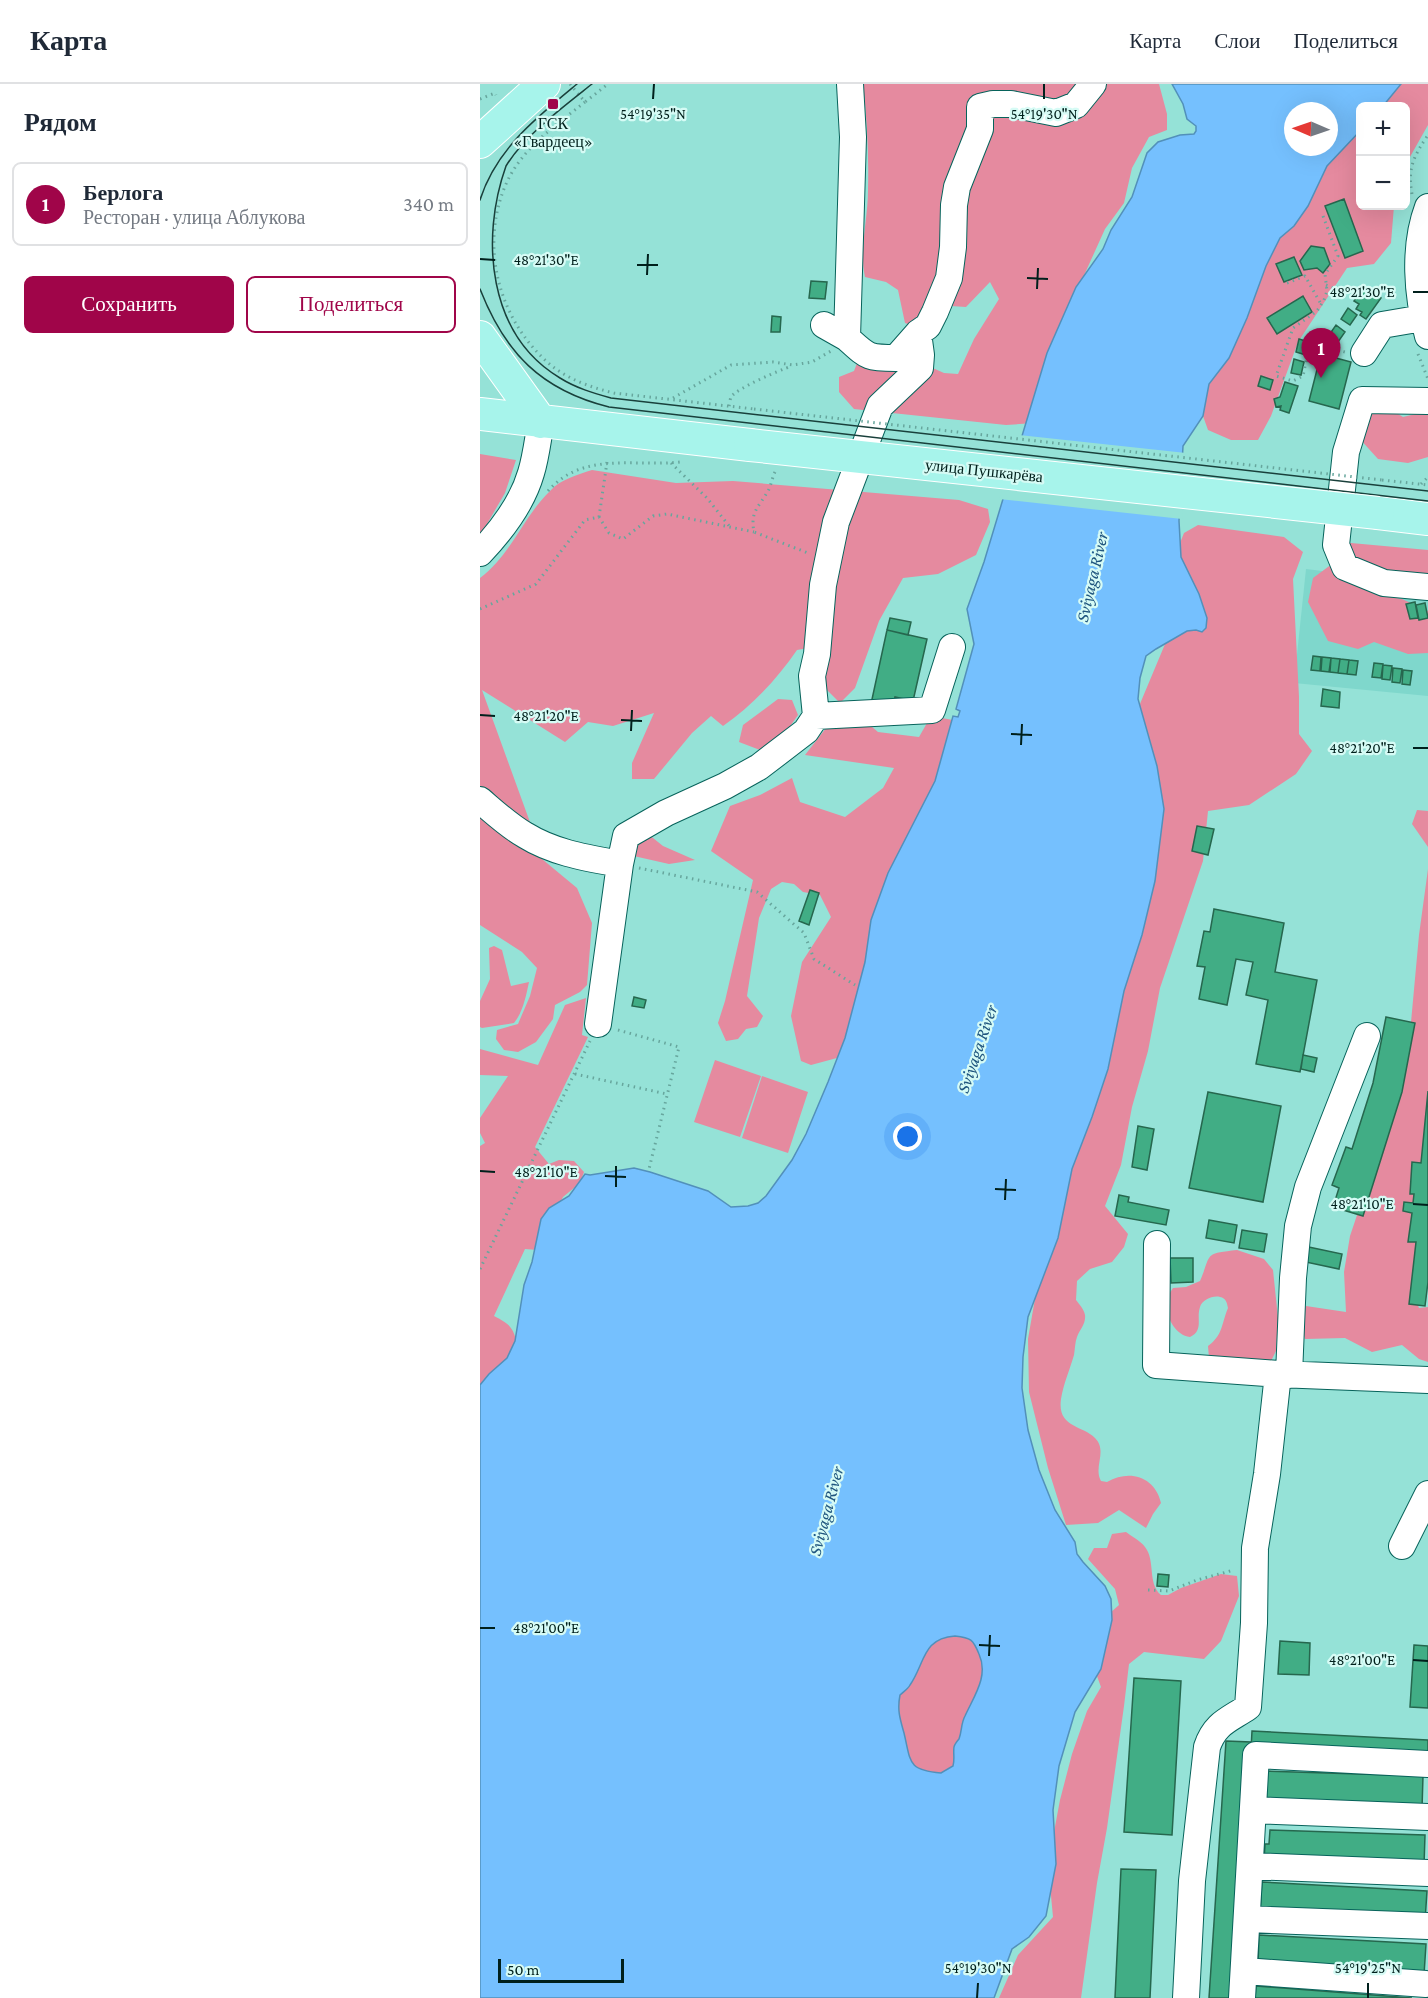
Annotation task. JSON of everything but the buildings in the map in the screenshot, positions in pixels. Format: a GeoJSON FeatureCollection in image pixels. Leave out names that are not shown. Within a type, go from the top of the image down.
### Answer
{"type":"FeatureCollection","features":[{"type":"Feature","properties":{"kind":"main road"},"geometry":{"type":"LineString","coordinates":[[481,138],[536,86]]}},
{"type":"Feature","properties":{"kind":"main road"},"geometry":{"type":"LineString","coordinates":[[480,337],[541,422]]}},
{"type":"Feature","properties":{"kind":"main road","name":"улица Пушкарёва"},"geometry":{"type":"LineString","coordinates":[[480,414],[1428,519]]}},
{"type":"Feature","properties":{"kind":"street"},"geometry":{"type":"LineString","coordinates":[[847,338],[853,137],[850,84]]}},
{"type":"Feature","properties":{"kind":"street"},"geometry":{"type":"LineString","coordinates":[[981,96],[993,104],[1011,104],[1056,113],[1076,105],[1093,84]]}},
{"type":"Feature","properties":{"kind":"street"},"geometry":{"type":"LineString","coordinates":[[824,326],[847,338],[866,355],[874,358],[896,358],[918,333],[928,326],[949,278],[957,187],[980,129],[981,96]]}},
{"type":"Feature","properties":{"kind":"street"},"geometry":{"type":"LineString","coordinates":[[1364,352],[1382,325],[1426,327],[1420,291],[1419,252],[1423,219],[1428,207]]}},
{"type":"Feature","properties":{"kind":"street"},"geometry":{"type":"LineString","coordinates":[[598,1024],[620,864],[626,836],[666,813],[725,786],[759,767],[806,731],[816,716],[812,676],[817,654],[823,585],[836,522],[880,406],[920,368],[918,333]]}},
{"type":"Feature","properties":{"kind":"street"},"geometry":{"type":"LineString","coordinates":[[1428,401],[1362,400],[1346,452],[1336,545],[1345,567],[1384,583],[1428,587]]}},
{"type":"Feature","properties":{"kind":"street"},"geometry":{"type":"LineString","coordinates":[[480,552],[506,522],[517,504],[531,473],[541,422]]}},
{"type":"Feature","properties":{"kind":"street"},"geometry":{"type":"LineString","coordinates":[[816,716],[932,710],[951,647]]}},
{"type":"Feature","properties":{"kind":"street"},"geometry":{"type":"LineString","coordinates":[[480,800],[525,835],[555,849],[581,858],[620,864]]}},
{"type":"Feature","properties":{"kind":"street"},"geometry":{"type":"LineString","coordinates":[[1186,1998],[1192,1881],[1207,1747],[1211,1735],[1224,1721],[1248,1707],[1254,1623],[1255,1548],[1283,1374],[1298,1226],[1308,1187],[1367,1036]]}},
{"type":"Feature","properties":{"kind":"street"},"geometry":{"type":"LineString","coordinates":[[1157,1244],[1156,1365],[1283,1374],[1428,1380]]}},
{"type":"Feature","properties":{"kind":"street"},"geometry":{"type":"LineString","coordinates":[[1402,1546],[1428,1494]]}},
{"type":"Feature","properties":{"kind":"street"},"geometry":{"type":"LineString","coordinates":[[1242,1998],[1256,1755],[1428,1764]]}},
{"type":"Feature","properties":{"kind":"street"},"geometry":{"type":"LineString","coordinates":[[1253,1810],[1428,1816]]}},
{"type":"Feature","properties":{"kind":"street"},"geometry":{"type":"LineString","coordinates":[[1250,1866],[1428,1873]]}},
{"type":"Feature","properties":{"kind":"street"},"geometry":{"type":"LineString","coordinates":[[1247,1919],[1428,1926]]}},
{"type":"Feature","properties":{"kind":"street"},"geometry":{"type":"LineString","coordinates":[[1244,1971],[1426,1986]]}},
{"type":"Feature","properties":{"kind":"path"},"geometry":{"type":"LineString","coordinates":[[570,84],[585,102]]}},
{"type":"Feature","properties":{"kind":"path"},"geometry":{"type":"LineString","coordinates":[[608,84],[540,137],[521,159],[506,183],[498,209],[493,240],[494,267],[502,294],[529,343],[546,361],[561,372],[597,389],[614,393],[1428,485]]}},
{"type":"Feature","properties":{"kind":"path"},"geometry":{"type":"LineString","coordinates":[[480,99],[495,93]]}},
{"type":"Feature","properties":{"kind":"path"},"geometry":{"type":"LineString","coordinates":[[1323,216],[1338,256],[1325,274],[1325,296],[1321,305],[1317,311],[1293,328],[1276,376],[1293,381],[1303,376],[1308,357],[1317,345],[1354,355],[1364,352]]}},
{"type":"Feature","properties":{"kind":"path"},"geometry":{"type":"LineString","coordinates":[[1287,283],[1305,276],[1321,305]]}},
{"type":"Feature","properties":{"kind":"path"},"geometry":{"type":"LineString","coordinates":[[1326,285],[1338,290]]}},
{"type":"Feature","properties":{"kind":"path"},"geometry":{"type":"LineString","coordinates":[[729,406],[730,398],[737,391],[793,365],[812,362],[825,356],[847,338]]}},
{"type":"Feature","properties":{"kind":"path"},"geometry":{"type":"LineString","coordinates":[[671,399],[731,365],[773,362],[793,365]]}},
{"type":"Feature","properties":{"kind":"path"},"geometry":{"type":"LineString","coordinates":[[687,461],[607,462],[599,517],[609,533],[623,538],[653,516],[667,514],[754,532],[828,561]]}},
{"type":"Feature","properties":{"kind":"path"},"geometry":{"type":"LineString","coordinates":[[670,463],[707,498],[730,527]]}},
{"type":"Feature","properties":{"kind":"path"},"geometry":{"type":"LineString","coordinates":[[754,532],[753,518],[757,505],[768,491],[775,471]]}},
{"type":"Feature","properties":{"kind":"path"},"geometry":{"type":"LineString","coordinates":[[1420,484],[1428,477]]}},
{"type":"Feature","properties":{"kind":"path"},"geometry":{"type":"LineString","coordinates":[[480,609],[536,584],[585,520],[599,517]]}},
{"type":"Feature","properties":{"kind":"path"},"geometry":{"type":"LineString","coordinates":[[620,864],[757,892],[804,933],[814,959],[855,985]]}},
{"type":"Feature","properties":{"kind":"path"},"geometry":{"type":"LineString","coordinates":[[480,1269],[598,1024],[678,1047],[649,1169]]}},
{"type":"Feature","properties":{"kind":"path"},"geometry":{"type":"LineString","coordinates":[[575,1074],[667,1094]]}},
{"type":"Feature","properties":{"kind":"path"},"geometry":{"type":"LineString","coordinates":[[1148,1590],[1169,1591],[1207,1577],[1238,1570],[1255,1548]]}},
{"type":"Feature","properties":{"kind":"shaded area"},"geometry":{"type":"Polygon","coordinates":[[[863,84],[1159,84],[1167,114],[1167,130],[1149,137],[1132,168],[1124,203],[1105,229],[1067,313],[1034,423],[1006,425],[854,409],[839,392],[839,377],[854,371],[859,358],[917,361],[944,373],[958,374],[974,339],[999,299],[990,282],[966,307],[951,306],[917,327],[905,323],[898,290],[886,282],[865,277],[863,245],[868,201],[868,163],[863,84]]]}},
{"type":"Feature","properties":{"kind":"shaded area"},"geometry":{"type":"Polygon","coordinates":[[[1401,84],[1428,84],[1428,125],[1410,157],[1410,102],[1386,102],[1401,84]]]}},
{"type":"Feature","properties":{"kind":"shaded area"},"geometry":{"type":"Polygon","coordinates":[[[1356,135],[1356,210],[1394,210],[1391,243],[1374,264],[1347,268],[1298,342],[1271,416],[1258,440],[1231,440],[1208,430],[1203,416],[1209,384],[1229,357],[1247,318],[1266,266],[1280,238],[1294,226],[1308,206],[1327,166],[1356,135]]]}},
{"type":"Feature","properties":{"kind":"shaded area"},"geometry":{"type":"Polygon","coordinates":[[[1387,407],[1403,417],[1428,411],[1428,457],[1408,463],[1378,459],[1359,438],[1372,412],[1387,407]]]}},
{"type":"Feature","properties":{"kind":"shaded area"},"geometry":{"type":"Polygon","coordinates":[[[480,454],[516,460],[505,493],[480,536],[480,454]]]}},
{"type":"Feature","properties":{"kind":"shaded area"},"geometry":{"type":"Polygon","coordinates":[[[592,470],[676,483],[733,481],[959,500],[988,509],[990,522],[976,555],[938,574],[903,578],[879,621],[855,688],[840,703],[820,683],[820,646],[797,650],[754,701],[723,726],[711,716],[692,733],[654,779],[632,779],[632,763],[654,713],[613,726],[588,722],[565,742],[482,690],[531,825],[480,789],[480,578],[491,569],[509,547],[532,512],[554,487],[564,480],[592,470]]]}},
{"type":"Feature","properties":{"kind":"shaded area"},"geometry":{"type":"Polygon","coordinates":[[[1198,525],[1284,537],[1303,552],[1293,579],[1299,734],[1312,751],[1296,774],[1249,805],[1208,811],[1203,861],[1160,988],[1148,1051],[1132,1107],[1121,1165],[1105,1206],[1128,1234],[1124,1247],[1112,1262],[1090,1269],[1077,1281],[1076,1300],[1084,1311],[1085,1318],[1076,1339],[1074,1355],[1062,1394],[1063,1416],[1067,1421],[1090,1434],[1099,1443],[1101,1481],[1107,1482],[1124,1476],[1140,1478],[1153,1487],[1161,1503],[1146,1528],[1119,1510],[1098,1523],[1066,1525],[1048,1468],[1029,1392],[1028,1339],[1137,711],[1191,582],[1176,553],[1184,533],[1198,525]]]}},
{"type":"Feature","properties":{"kind":"shaded area"},"geometry":{"type":"Polygon","coordinates":[[[1340,542],[1428,550],[1428,584],[1362,572],[1340,542]]]}},
{"type":"Feature","properties":{"kind":"shaded area"},"geometry":{"type":"Polygon","coordinates":[[[1332,564],[1374,594],[1402,599],[1428,611],[1428,653],[1408,654],[1374,642],[1358,649],[1328,641],[1308,602],[1313,578],[1332,564]]]}},
{"type":"Feature","properties":{"kind":"shaded area"},"geometry":{"type":"Polygon","coordinates":[[[1306,569],[1428,584],[1428,696],[1294,683],[1306,569]]]}},
{"type":"Feature","properties":{"kind":"shaded area"},"geometry":{"type":"Polygon","coordinates":[[[778,699],[792,700],[798,715],[786,732],[760,750],[739,742],[743,725],[778,699]]]}},
{"type":"Feature","properties":{"kind":"shaded area"},"geometry":{"type":"Polygon","coordinates":[[[931,716],[969,723],[848,1055],[811,1065],[801,1061],[791,1016],[802,962],[831,917],[820,895],[803,892],[794,884],[782,882],[771,889],[759,918],[747,996],[763,1016],[757,1027],[746,1029],[738,1039],[726,1041],[718,1023],[753,880],[711,851],[730,806],[760,795],[792,778],[800,802],[845,817],[883,788],[894,768],[805,755],[830,723],[865,721],[878,732],[919,737],[931,716]]]}},
{"type":"Feature","properties":{"kind":"shaded area"},"geometry":{"type":"Polygon","coordinates":[[[1417,810],[1428,811],[1428,847],[1412,824],[1417,810]]]}},
{"type":"Feature","properties":{"kind":"shaded area"},"geometry":{"type":"Polygon","coordinates":[[[480,816],[542,859],[577,888],[592,923],[587,985],[580,992],[555,1005],[553,1019],[536,1042],[518,1052],[504,1050],[496,1039],[497,1030],[518,1024],[530,996],[537,968],[522,952],[480,925],[480,816]]]}},
{"type":"Feature","properties":{"kind":"shaded area"},"geometry":{"type":"Polygon","coordinates":[[[648,834],[663,846],[695,860],[669,864],[616,852],[648,834]]]}},
{"type":"Feature","properties":{"kind":"shaded area"},"geometry":{"type":"Polygon","coordinates":[[[1428,869],[1428,1149],[1413,1293],[1419,1308],[1428,1307],[1428,1362],[1419,1359],[1402,1345],[1372,1352],[1345,1338],[1305,1339],[1300,1322],[1306,1306],[1346,1312],[1344,1272],[1350,1236],[1407,1066],[1419,935],[1428,869]]]}},
{"type":"Feature","properties":{"kind":"shaded area"},"geometry":{"type":"Polygon","coordinates":[[[494,946],[502,950],[511,986],[529,982],[522,1009],[514,1023],[482,1028],[480,1027],[480,1001],[490,979],[489,948],[494,946]]]}},
{"type":"Feature","properties":{"kind":"shaded area"},"geometry":{"type":"Polygon","coordinates":[[[586,998],[582,1035],[588,1037],[535,1147],[549,1164],[559,1160],[574,1161],[584,1172],[580,1183],[563,1197],[538,1250],[525,1249],[494,1316],[511,1328],[518,1349],[480,1411],[480,1146],[485,1143],[480,1133],[480,1118],[508,1076],[480,1075],[480,1049],[538,1065],[565,1005],[586,998]]]}},
{"type":"Feature","properties":{"kind":"shaded area"},"geometry":{"type":"Polygon","coordinates":[[[715,1060],[761,1076],[740,1137],[694,1122],[715,1060]]]}},
{"type":"Feature","properties":{"kind":"shaded area"},"geometry":{"type":"Polygon","coordinates":[[[762,1076],[808,1092],[788,1153],[742,1138],[762,1076]]]}},
{"type":"Feature","properties":{"kind":"shaded area"},"geometry":{"type":"Polygon","coordinates":[[[1237,1250],[1264,1259],[1273,1270],[1278,1318],[1276,1351],[1269,1365],[1209,1358],[1208,1346],[1219,1334],[1228,1308],[1226,1301],[1222,1298],[1211,1297],[1203,1302],[1199,1311],[1197,1331],[1190,1337],[1177,1330],[1167,1310],[1167,1302],[1173,1288],[1186,1287],[1200,1281],[1210,1256],[1237,1250]]]}},
{"type":"Feature","properties":{"kind":"shaded area"},"geometry":{"type":"Polygon","coordinates":[[[1126,1532],[1145,1547],[1150,1559],[1154,1584],[1161,1595],[1168,1595],[1221,1574],[1237,1576],[1239,1596],[1221,1641],[1204,1659],[1144,1652],[1129,1664],[1081,1998],[999,1998],[1018,1955],[1053,1917],[1048,1864],[1060,1800],[1072,1754],[1087,1711],[1101,1687],[1087,1649],[1101,1621],[1119,1605],[1115,1589],[1088,1559],[1094,1548],[1107,1548],[1112,1534],[1126,1532]]]}},
{"type":"Feature","properties":{"kind":"shaded area"},"geometry":{"type":"Polygon","coordinates":[[[955,1636],[971,1640],[975,1645],[982,1662],[981,1678],[954,1747],[953,1766],[941,1773],[929,1772],[912,1763],[907,1755],[899,1723],[900,1695],[915,1677],[930,1647],[944,1638],[955,1636]]]}},
{"type":"Feature","properties":{"kind":"water","name":"Sviyaga River"},"geometry":{"type":"Polygon","coordinates":[[[1172,84],[1401,84],[1386,102],[1356,102],[1356,135],[1338,154],[1338,102],[1284,102],[1284,156],[1336,156],[1327,166],[1308,206],[1294,226],[1280,238],[1266,266],[1229,358],[1209,384],[1203,416],[1183,446],[1179,521],[1181,557],[1199,594],[1207,618],[1206,628],[1202,632],[1187,631],[1146,656],[1140,678],[1138,699],[1157,766],[1164,809],[1155,881],[1142,935],[1124,991],[1108,1069],[1072,1169],[1058,1238],[1028,1317],[1023,1357],[1022,1388],[1028,1430],[1039,1470],[1055,1510],[1075,1542],[1077,1554],[1105,1586],[1111,1599],[1112,1620],[1101,1669],[1075,1712],[1059,1766],[1053,1810],[1056,1864],[1046,1916],[1029,1937],[1012,1949],[994,1998],[480,1998],[480,1385],[507,1358],[515,1341],[524,1285],[532,1262],[541,1219],[549,1208],[569,1196],[585,1174],[634,1168],[708,1191],[731,1207],[748,1206],[758,1203],[766,1196],[792,1160],[806,1134],[845,1038],[865,962],[871,920],[888,873],[935,781],[953,716],[958,717],[960,711],[956,709],[974,644],[967,609],[984,562],[1047,353],[1076,287],[1103,249],[1111,230],[1132,197],[1147,153],[1158,142],[1180,135],[1194,134],[1196,126],[1187,119],[1183,104],[1172,84]],[[955,1636],[936,1642],[926,1653],[909,1686],[900,1695],[899,1714],[910,1758],[916,1767],[922,1770],[941,1773],[953,1766],[954,1746],[959,1739],[964,1719],[976,1693],[982,1670],[982,1662],[975,1645],[968,1639],[955,1636]]]}},
{"type":"Feature","properties":{"kind":"pier"},"geometry":{"type":"Polygon","coordinates":[[[1019,435],[1186,453],[1182,519],[999,499],[1019,435]]]}},
{"type":"Feature","properties":{"kind":"tram line"},"geometry":{"type":"LineString","coordinates":[[480,200],[496,165],[507,150],[533,122],[577,84]]}},
{"type":"Feature","properties":{"kind":"tram line"},"geometry":{"type":"LineString","coordinates":[[592,84],[545,122],[523,143],[506,166],[493,224],[496,283],[504,311],[518,337],[536,360],[572,385],[611,398],[1428,491]]}},
{"type":"Feature","properties":{"kind":"tram line"},"geometry":{"type":"LineString","coordinates":[[480,289],[501,332],[528,366],[564,390],[585,400],[609,407],[1428,501]]}},
{"type":"Feature","properties":{"kind":"place","name":"ГСК «Гвардеец»"},"geometry":{"type":"Point","coordinates":[553,104]}},
{"type":"Feature","properties":{"kind":"place","name":"Берлога"},"geometry":{"type":"Point","coordinates":[1321,378]}}]}
